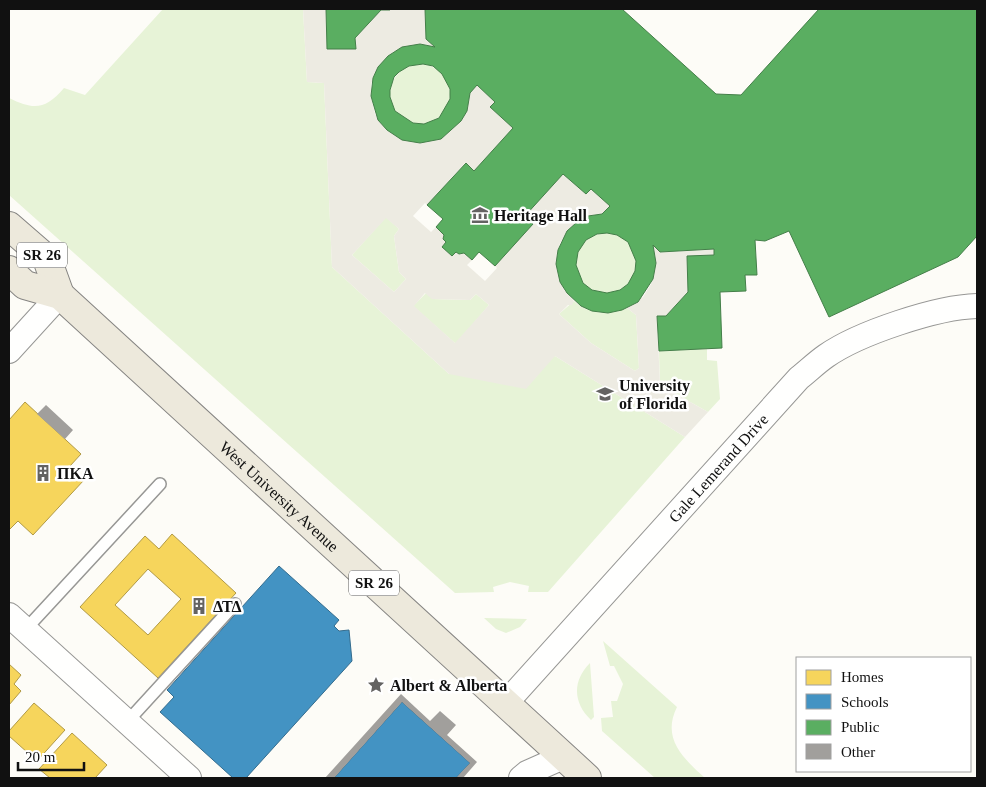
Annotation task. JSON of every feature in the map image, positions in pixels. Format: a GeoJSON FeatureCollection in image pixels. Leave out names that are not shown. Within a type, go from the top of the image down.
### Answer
{"type":"FeatureCollection","features":[{"type":"Feature","properties":{"kind":"main road","name":"West University Avenue"},"geometry":{"type":"LineString","coordinates":[[9,226],[46,260],[60,295]]}},
{"type":"Feature","properties":{"kind":"main road","name":"West University Avenue"},"geometry":{"type":"LineString","coordinates":[[9,270],[25,284],[60,295],[505,704],[556,767],[587,778]]}},
{"type":"Feature","properties":{"kind":"street"},"geometry":{"type":"LineString","coordinates":[[9,351],[60,295]]}},
{"type":"Feature","properties":{"kind":"street","name":"Gale Lemerand Drive"},"geometry":{"type":"LineString","coordinates":[[505,704],[799,378],[826,356],[893,325],[956,308],[977,306]]}},
{"type":"Feature","properties":{"kind":"street"},"geometry":{"type":"LineString","coordinates":[[17,622],[189,778]]}},
{"type":"Feature","properties":{"kind":"street"},"geometry":{"type":"LineString","coordinates":[[521,778],[527,773],[556,767]]}},
{"type":"Feature","properties":{"kind":"lane"},"geometry":{"type":"LineString","coordinates":[[17,622],[160,484]]}},
{"type":"Feature","properties":{"kind":"lane"},"geometry":{"type":"LineString","coordinates":[[127,722],[235,604]]}},
{"type":"Feature","properties":{"kind":"green space"},"geometry":{"type":"Polygon","coordinates":[[[163,9],[303,9],[307,82],[324,83],[332,267],[449,374],[555,356],[685,437],[548,592],[528,592],[529,586],[510,582],[493,587],[494,592],[455,593],[9,195],[9,98],[25,105],[39,106],[51,101],[64,88],[85,95],[163,9]]]}},
{"type":"Feature","properties":{"kind":"green space"},"geometry":{"type":"Polygon","coordinates":[[[420,64],[437,69],[445,77],[450,94],[445,111],[437,119],[420,124],[403,119],[395,111],[390,94],[395,77],[403,69],[420,64]]]}},
{"type":"Feature","properties":{"kind":"green space"},"geometry":{"type":"Polygon","coordinates":[[[386,217],[399,229],[394,236],[399,272],[406,279],[394,292],[352,255],[386,217]]]}},
{"type":"Feature","properties":{"kind":"green space"},"geometry":{"type":"Polygon","coordinates":[[[606,233],[623,238],[631,246],[636,263],[631,280],[623,288],[606,293],[589,288],[581,280],[576,263],[581,246],[589,238],[606,233]]]}},
{"type":"Feature","properties":{"kind":"green space"},"geometry":{"type":"Polygon","coordinates":[[[426,293],[433,299],[470,300],[476,294],[489,305],[456,344],[413,306],[426,293]]]}},
{"type":"Feature","properties":{"kind":"green space"},"geometry":{"type":"Polygon","coordinates":[[[574,301],[592,311],[606,313],[627,308],[636,315],[639,368],[635,371],[591,343],[559,314],[574,301]]]}},
{"type":"Feature","properties":{"kind":"green space"},"geometry":{"type":"Polygon","coordinates":[[[707,349],[707,360],[717,361],[720,399],[708,412],[660,385],[659,351],[707,349]]]}},
{"type":"Feature","properties":{"kind":"green space"},"geometry":{"type":"Polygon","coordinates":[[[484,618],[527,619],[520,627],[506,633],[496,629],[484,618]]]}},
{"type":"Feature","properties":{"kind":"green space"},"geometry":{"type":"Polygon","coordinates":[[[603,641],[677,707],[673,718],[673,739],[683,756],[705,778],[655,778],[602,731],[601,718],[613,717],[611,701],[617,701],[623,684],[614,666],[610,666],[603,641]]]}},
{"type":"Feature","properties":{"kind":"green space"},"geometry":{"type":"Polygon","coordinates":[[[590,663],[594,717],[591,720],[581,706],[577,692],[580,677],[590,663]]]}},
{"type":"Feature","properties":{"kind":"shaded area"},"geometry":{"type":"Polygon","coordinates":[[[303,9],[326,9],[327,49],[355,49],[355,38],[381,10],[425,9],[426,39],[435,47],[420,44],[393,52],[378,67],[371,84],[371,96],[375,114],[382,125],[397,137],[420,143],[445,136],[461,121],[467,111],[470,93],[477,85],[495,102],[490,107],[513,128],[474,171],[465,163],[427,205],[425,203],[413,216],[431,232],[436,227],[444,235],[446,242],[442,247],[452,256],[456,252],[459,254],[464,253],[472,260],[467,265],[485,281],[497,268],[495,266],[532,224],[524,217],[563,174],[586,194],[591,189],[610,206],[602,214],[588,216],[576,223],[560,243],[557,269],[564,290],[574,301],[572,305],[568,305],[559,314],[591,343],[635,371],[639,368],[636,315],[627,308],[643,297],[651,284],[656,263],[653,245],[660,252],[714,249],[714,255],[687,256],[688,292],[666,316],[657,316],[660,385],[708,412],[685,437],[555,356],[526,389],[449,374],[332,267],[324,83],[307,82],[303,9]],[[386,218],[352,255],[394,292],[406,279],[399,272],[394,236],[399,229],[386,218]],[[425,293],[414,306],[455,343],[489,305],[476,294],[470,300],[432,299],[425,293]]]}},
{"type":"Feature","properties":{"kind":"building: Homes","name":"ΠΚΑ"},"geometry":{"type":"Polygon","coordinates":[[[25,402],[81,454],[70,466],[84,480],[33,535],[18,521],[9,530],[9,420],[25,402]]]}},
{"type":"Feature","properties":{"kind":"building: Homes","name":"ΔΤΔ"},"geometry":{"type":"Polygon","coordinates":[[[172,534],[236,593],[158,678],[80,607],[145,536],[159,549],[172,534]],[[148,569],[115,605],[148,635],[181,599],[148,569]]]}},
{"type":"Feature","properties":{"kind":"building: Homes"},"geometry":{"type":"Polygon","coordinates":[[[9,664],[21,675],[14,684],[21,691],[9,705],[9,664]]]}},
{"type":"Feature","properties":{"kind":"building: Homes"},"geometry":{"type":"Polygon","coordinates":[[[34,703],[65,730],[37,761],[9,736],[9,731],[34,703]]]}},
{"type":"Feature","properties":{"kind":"building: Homes"},"geometry":{"type":"Polygon","coordinates":[[[72,733],[107,765],[95,778],[50,778],[39,769],[72,733]]]}},
{"type":"Feature","properties":{"kind":"building: Schools"},"geometry":{"type":"Polygon","coordinates":[[[279,566],[339,620],[334,626],[339,631],[349,630],[352,661],[246,778],[233,778],[160,712],[174,697],[167,690],[279,566]]]}},
{"type":"Feature","properties":{"kind":"building: Schools"},"geometry":{"type":"Polygon","coordinates":[[[402,702],[470,763],[456,778],[334,778],[402,702]]]}},
{"type":"Feature","properties":{"kind":"building: Public"},"geometry":{"type":"Polygon","coordinates":[[[326,9],[390,10],[381,10],[355,38],[356,49],[327,49],[326,9]]]}},
{"type":"Feature","properties":{"kind":"building: Public"},"geometry":{"type":"Polygon","coordinates":[[[425,9],[622,9],[716,94],[741,95],[819,9],[977,9],[977,236],[958,257],[829,317],[789,231],[765,241],[755,240],[757,275],[745,275],[746,291],[720,292],[722,348],[659,351],[657,316],[666,316],[688,292],[687,256],[714,255],[714,249],[660,252],[653,245],[656,263],[653,279],[638,302],[622,310],[608,313],[592,311],[581,306],[567,293],[560,282],[556,264],[558,250],[567,231],[576,223],[588,216],[602,214],[610,206],[591,189],[586,194],[563,174],[524,217],[533,224],[495,266],[479,252],[472,260],[464,253],[459,254],[456,252],[452,256],[442,247],[446,242],[443,239],[444,235],[436,227],[443,219],[427,205],[466,163],[474,171],[513,128],[490,107],[495,102],[477,85],[470,93],[467,111],[461,121],[441,139],[420,143],[402,140],[387,130],[378,120],[371,96],[373,78],[378,67],[388,56],[402,47],[420,44],[435,47],[426,39],[425,9]],[[423,64],[409,66],[394,77],[390,97],[395,111],[413,123],[424,124],[439,118],[450,99],[450,89],[442,74],[433,66],[423,64]],[[597,234],[586,240],[578,252],[576,265],[583,283],[592,290],[607,293],[620,290],[628,284],[635,271],[636,261],[628,242],[617,235],[597,234]]]}},
{"type":"Feature","properties":{"kind":"building: Other"},"geometry":{"type":"Polygon","coordinates":[[[46,405],[73,430],[65,439],[37,414],[46,405]]]}},
{"type":"Feature","properties":{"kind":"building: Other"},"geometry":{"type":"Polygon","coordinates":[[[401,694],[430,721],[440,711],[456,725],[447,735],[477,762],[463,778],[456,778],[470,763],[402,702],[334,778],[325,778],[401,694]]]}},
{"type":"Feature","properties":{"kind":"place","name":"Heritage Hall"},"geometry":{"type":"Point","coordinates":[480,215]}},
{"type":"Feature","properties":{"kind":"place","name":"University of Florida"},"geometry":{"type":"Point","coordinates":[605,394]}},
{"type":"Feature","properties":{"kind":"place","name":"ΠΚΑ"},"geometry":{"type":"Point","coordinates":[43,473]}},
{"type":"Feature","properties":{"kind":"place","name":"ΔΤΔ"},"geometry":{"type":"Point","coordinates":[199,606]}},
{"type":"Feature","properties":{"kind":"place","name":"Albert & Alberta"},"geometry":{"type":"Point","coordinates":[376,685]}}]}
